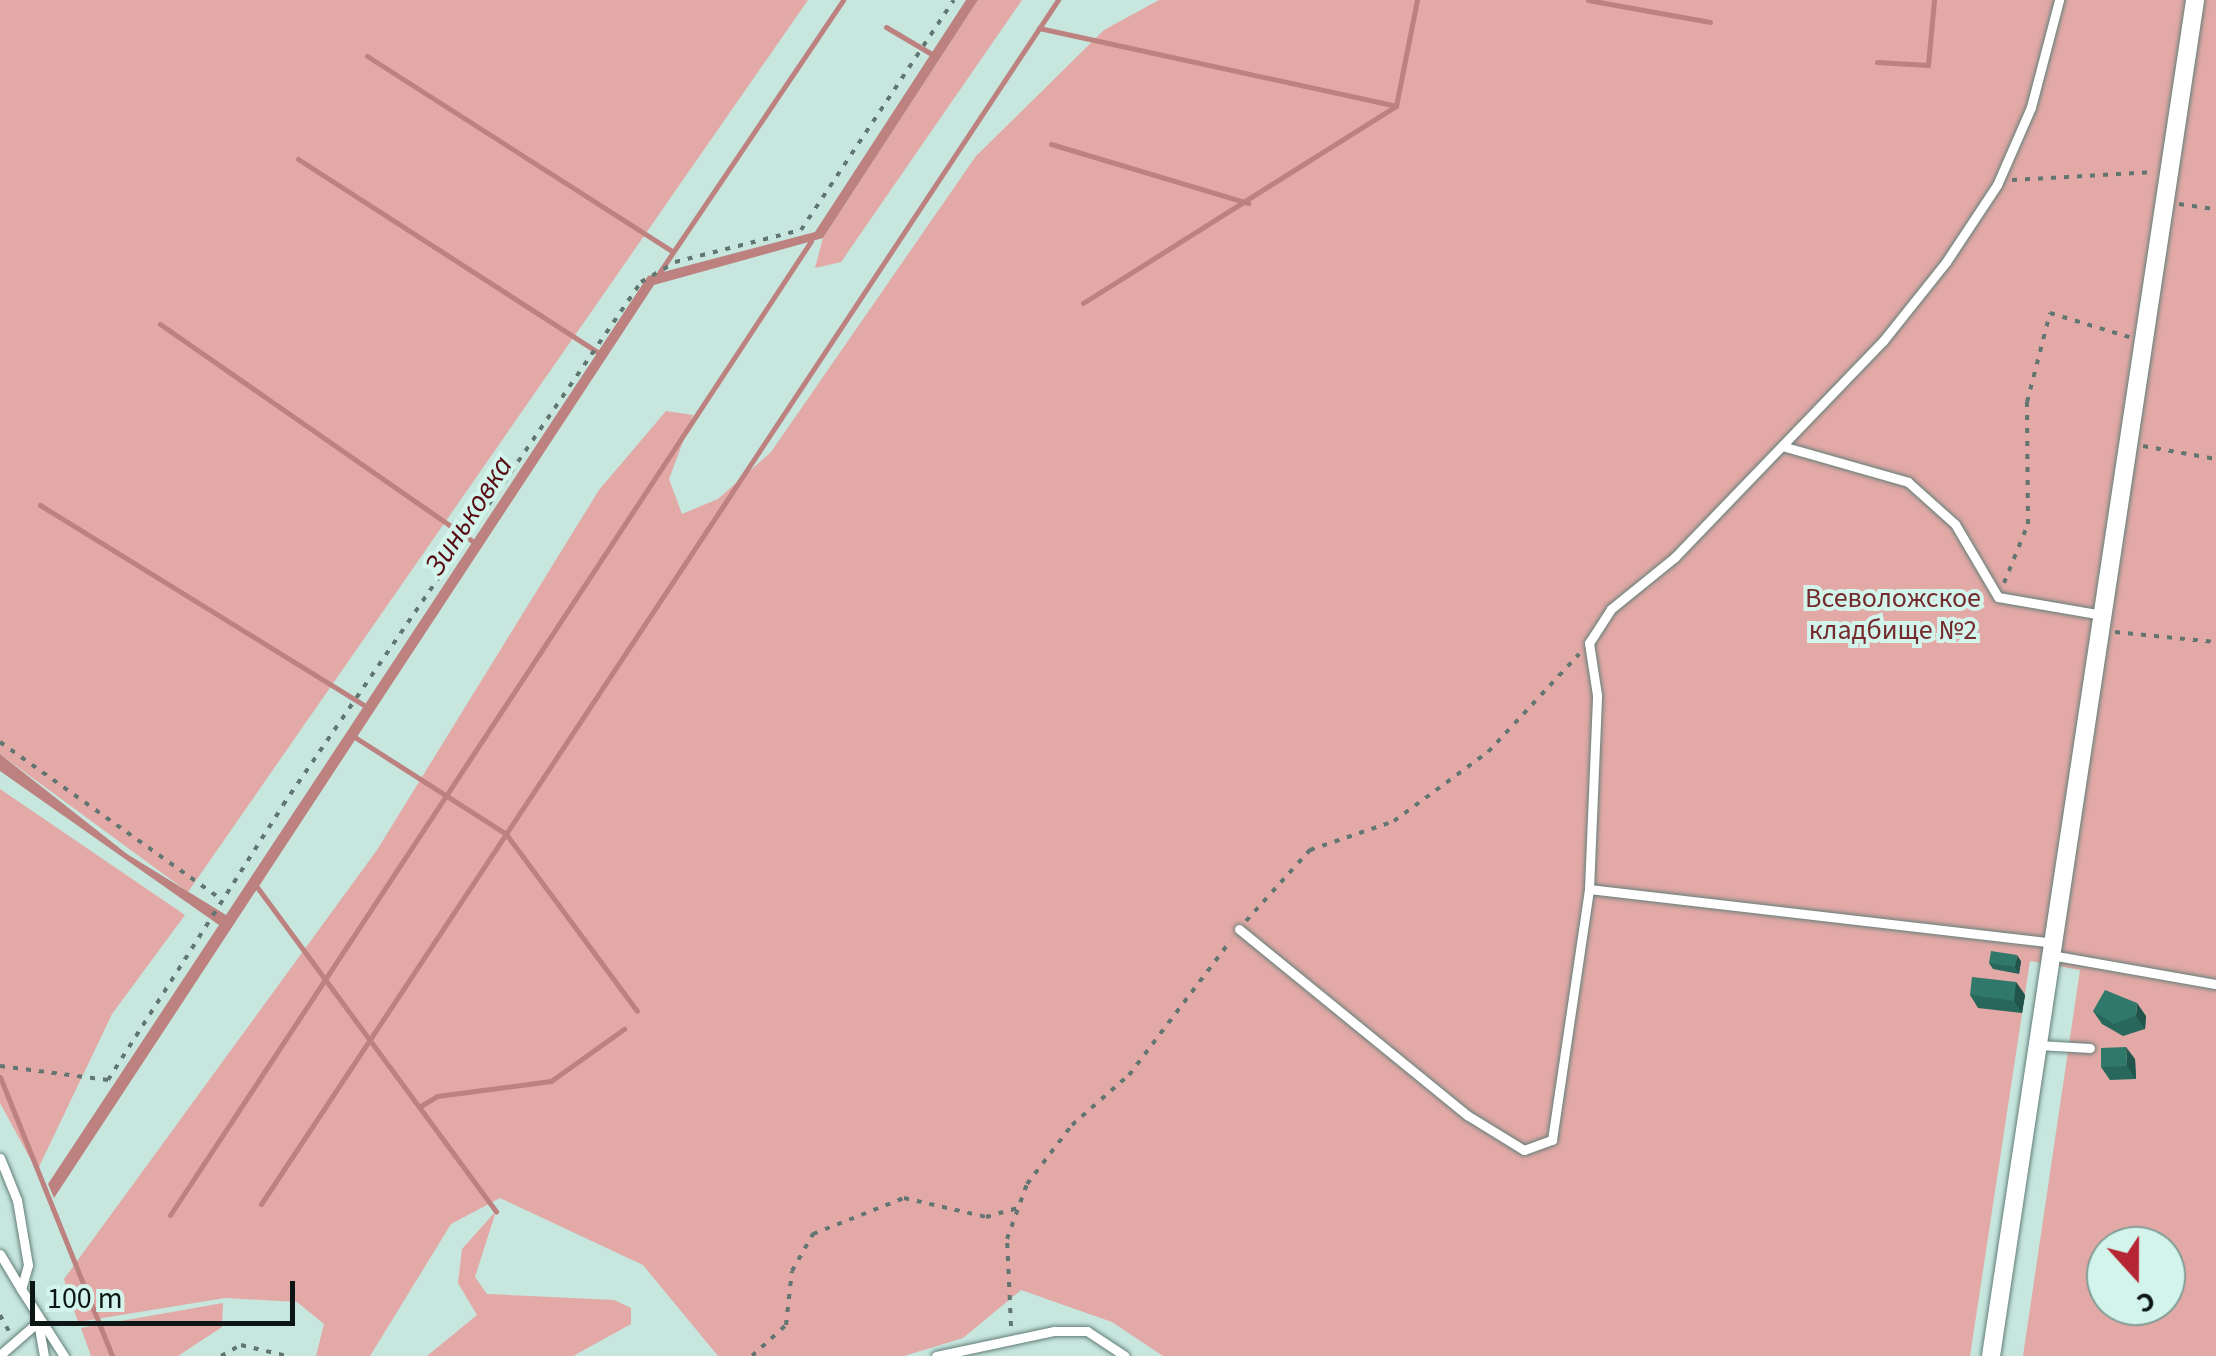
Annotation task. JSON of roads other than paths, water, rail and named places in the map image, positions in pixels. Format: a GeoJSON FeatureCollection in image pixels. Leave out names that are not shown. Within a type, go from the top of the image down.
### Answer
{"type":"FeatureCollection","features":[{"type":"Feature","properties":{"kind":"street"},"geometry":{"type":"LineString","coordinates":[[1991,1356],[2195,0]]}},
{"type":"Feature","properties":{"kind":"lane"},"geometry":{"type":"LineString","coordinates":[[1239,928],[1467,1116],[1524,1150],[1552,1140],[1589,890],[1597,695],[1589,643],[1611,609],[1782,446],[1884,340],[1997,185],[2031,107],[2060,0]]}},
{"type":"Feature","properties":{"kind":"lane"},"geometry":{"type":"LineString","coordinates":[[1782,446],[1908,482],[1955,524],[1998,597],[2101,623]]}},
{"type":"Feature","properties":{"kind":"lane"},"geometry":{"type":"LineString","coordinates":[[1589,890],[2052,949],[2216,984]]}},
{"type":"Feature","properties":{"kind":"lane"},"geometry":{"type":"LineString","coordinates":[[2038,1045],[2090,1048]]}},
{"type":"Feature","properties":{"kind":"lane"},"geometry":{"type":"LineString","coordinates":[[0,1158],[18,1200],[28,1266],[21,1289]]}},
{"type":"Feature","properties":{"kind":"lane"},"geometry":{"type":"LineString","coordinates":[[0,1254],[38,1322],[64,1356]]}},
{"type":"Feature","properties":{"kind":"lane"},"geometry":{"type":"LineString","coordinates":[[0,1355],[9,1331],[38,1322]]}},
{"type":"Feature","properties":{"kind":"lane"},"geometry":{"type":"LineString","coordinates":[[38,1322],[44,1356]]}},
{"type":"Feature","properties":{"kind":"lane"},"geometry":{"type":"LineString","coordinates":[[936,1356],[1012,1338],[1087,1332],[1126,1356]]}},
{"type":"Feature","properties":{"kind":"waterway"},"geometry":{"type":"LineString","coordinates":[[657,276],[843,0]]}},
{"type":"Feature","properties":{"kind":"waterway"},"geometry":{"type":"LineString","coordinates":[[261,1204],[1058,0]]}},
{"type":"Feature","properties":{"kind":"waterway"},"geometry":{"type":"LineString","coordinates":[[1083,303],[1396,106],[1417,0]]}},
{"type":"Feature","properties":{"kind":"waterway"},"geometry":{"type":"LineString","coordinates":[[1588,0],[1710,22]]}},
{"type":"Feature","properties":{"kind":"waterway"},"geometry":{"type":"LineString","coordinates":[[1877,62],[1928,65],[1934,0]]}},
{"type":"Feature","properties":{"kind":"waterway"},"geometry":{"type":"LineString","coordinates":[[886,27],[935,56]]}},
{"type":"Feature","properties":{"kind":"waterway"},"geometry":{"type":"LineString","coordinates":[[1039,28],[1396,106]]}},
{"type":"Feature","properties":{"kind":"waterway"},"geometry":{"type":"LineString","coordinates":[[367,56],[673,252]]}},
{"type":"Feature","properties":{"kind":"waterway"},"geometry":{"type":"LineString","coordinates":[[1051,144],[1248,203]]}},
{"type":"Feature","properties":{"kind":"waterway"},"geometry":{"type":"LineString","coordinates":[[298,159],[602,355]]}},
{"type":"Feature","properties":{"kind":"waterway"},"geometry":{"type":"LineString","coordinates":[[170,1215],[811,241]]}},
{"type":"Feature","properties":{"kind":"waterway","name":"Зиньковка"},"geometry":{"type":"LineString","coordinates":[[160,324],[477,544]]}},
{"type":"Feature","properties":{"kind":"waterway"},"geometry":{"type":"LineString","coordinates":[[40,505],[369,708]]}},
{"type":"Feature","properties":{"kind":"waterway"},"geometry":{"type":"LineString","coordinates":[[353,736],[506,834],[637,1011]]}},
{"type":"Feature","properties":{"kind":"waterway"},"geometry":{"type":"LineString","coordinates":[[254,883],[496,1211]]}},
{"type":"Feature","properties":{"kind":"waterway"},"geometry":{"type":"LineString","coordinates":[[419,1107],[437,1096],[551,1081],[624,1029]]}},
{"type":"Feature","properties":{"kind":"waterway"},"geometry":{"type":"LineString","coordinates":[[0,1077],[112,1356]]}},
{"type":"Feature","properties":{"kind":"park label","name":"Всеволожское кладбище №2"},"geometry":{"type":"Point","coordinates":[1893,614]}}]}
